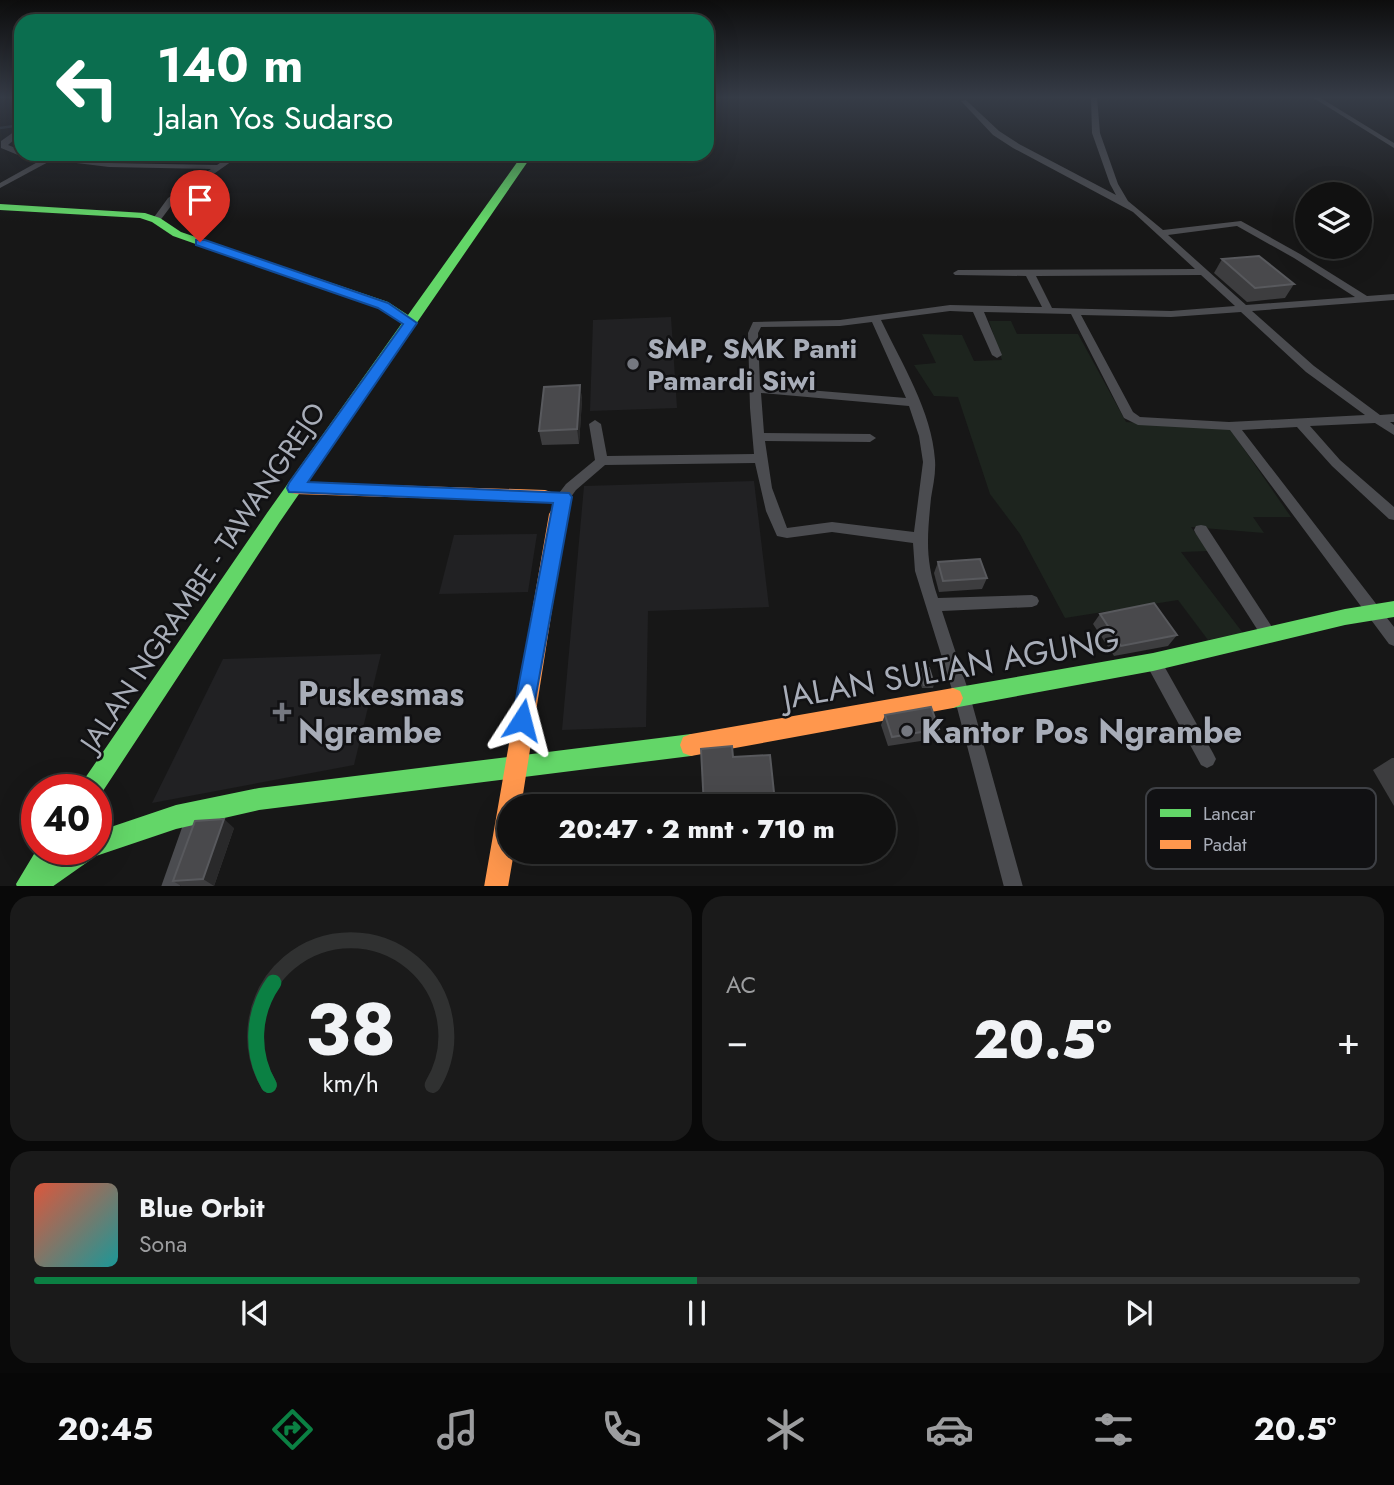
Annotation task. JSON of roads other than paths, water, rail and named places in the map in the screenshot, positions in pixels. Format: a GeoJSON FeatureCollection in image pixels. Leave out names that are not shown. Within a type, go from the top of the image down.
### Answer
{"type":"FeatureCollection","features":[{"type":"Feature","properties":{"kind":"main road","name":"JALAN NGRAMBE - TAWANGREJO"},"geometry":{"type":"LineString","coordinates":[[101,774],[295,488],[523,161]]}},
{"type":"Feature","properties":{"kind":"main road"},"geometry":{"type":"LineString","coordinates":[[0,206],[124,213],[156,220],[177,234],[383,305],[411,323]]}},
{"type":"Feature","properties":{"kind":"main road"},"geometry":{"type":"LineString","coordinates":[[295,488],[545,496]]}},
{"type":"Feature","properties":{"kind":"main road"},"geometry":{"type":"LineString","coordinates":[[496,886],[558,514]]}},
{"type":"Feature","properties":{"kind":"main road","name":"JALAN SULTAN AGUNG"},"geometry":{"type":"LineString","coordinates":[[112,837],[133,828],[197,810],[258,799],[711,741],[1153,662],[1394,609]]}},
{"type":"Feature","properties":{"kind":"main road"},"geometry":{"type":"LineString","coordinates":[[28,886],[41,865]]}},
{"type":"Feature","properties":{"kind":"main road"},"geometry":{"type":"LineString","coordinates":[[29,886],[62,865]]}},
{"type":"Feature","properties":{"kind":"street"},"geometry":{"type":"LineString","coordinates":[[11,138],[4,146],[14,150]]}},
{"type":"Feature","properties":{"kind":"street"},"geometry":{"type":"LineString","coordinates":[[1004,138],[1125,202],[1310,369],[1394,431]]}},
{"type":"Feature","properties":{"kind":"street"},"geometry":{"type":"LineString","coordinates":[[1098,138],[1114,184],[1125,202]]}},
{"type":"Feature","properties":{"kind":"street"},"geometry":{"type":"LineString","coordinates":[[0,186],[44,161]]}},
{"type":"Feature","properties":{"kind":"street"},"geometry":{"type":"LineString","coordinates":[[75,161],[143,167],[220,167]]}},
{"type":"Feature","properties":{"kind":"street"},"geometry":{"type":"LineString","coordinates":[[87,163],[91,161]]}},
{"type":"Feature","properties":{"kind":"street"},"geometry":{"type":"LineString","coordinates":[[156,220],[166,204],[228,161]]}},
{"type":"Feature","properties":{"kind":"street"},"geometry":{"type":"LineString","coordinates":[[1161,233],[1238,223],[1363,298]]}},
{"type":"Feature","properties":{"kind":"street"},"geometry":{"type":"LineString","coordinates":[[958,273],[1203,272]]}},
{"type":"Feature","properties":{"kind":"street"},"geometry":{"type":"LineString","coordinates":[[1030,274],[1049,311]]}},
{"type":"Feature","properties":{"kind":"street"},"geometry":{"type":"LineString","coordinates":[[920,538],[832,527],[782,532],[761,458],[758,437],[753,333],[757,324],[839,323],[926,310],[977,308],[1171,314],[1394,297]]}},
{"type":"Feature","properties":{"kind":"street"},"geometry":{"type":"LineString","coordinates":[[977,308],[997,355]]}},
{"type":"Feature","properties":{"kind":"street"},"geometry":{"type":"LineString","coordinates":[[1074,311],[1128,415],[1138,421],[1237,425],[1379,421],[1394,418]]}},
{"type":"Feature","properties":{"kind":"street"},"geometry":{"type":"LineString","coordinates":[[875,318],[915,403],[929,462],[920,538],[922,572],[962,696],[1014,886]]}},
{"type":"Feature","properties":{"kind":"street"},"geometry":{"type":"LineString","coordinates":[[756,389],[915,403]]}},
{"type":"Feature","properties":{"kind":"street"},"geometry":{"type":"LineString","coordinates":[[595,424],[602,460]]}},
{"type":"Feature","properties":{"kind":"street"},"geometry":{"type":"LineString","coordinates":[[1301,424],[1336,463],[1394,515]]}},
{"type":"Feature","properties":{"kind":"street"},"geometry":{"type":"LineString","coordinates":[[1237,425],[1236,431],[1394,639]]}},
{"type":"Feature","properties":{"kind":"street"},"geometry":{"type":"LineString","coordinates":[[758,437],[870,438]]}},
{"type":"Feature","properties":{"kind":"street"},"geometry":{"type":"LineString","coordinates":[[558,514],[563,497],[570,487],[602,460],[761,458]]}},
{"type":"Feature","properties":{"kind":"street"},"geometry":{"type":"LineString","coordinates":[[545,496],[563,497]]}},
{"type":"Feature","properties":{"kind":"street"},"geometry":{"type":"LineString","coordinates":[[1200,530],[1269,635]]}},
{"type":"Feature","properties":{"kind":"street"},"geometry":{"type":"LineString","coordinates":[[932,605],[1032,601]]}},
{"type":"Feature","properties":{"kind":"street"},"geometry":{"type":"LineString","coordinates":[[1153,662],[1207,759]]}},
{"type":"Feature","properties":{"kind":"street"},"geometry":{"type":"LineString","coordinates":[[170,886],[197,810]]}},
{"type":"Feature","properties":{"kind":"place","name":"SMP, SMK Panti Pamardi Siwi"},"geometry":{"type":"Point","coordinates":[633,364]}},
{"type":"Feature","properties":{"kind":"place","name":"Puskesmas Ngrambe"},"geometry":{"type":"Point","coordinates":[282,712]}},
{"type":"Feature","properties":{"kind":"place","name":"Kantor Pos Ngrambe"},"geometry":{"type":"Point","coordinates":[907,731]}}]}
